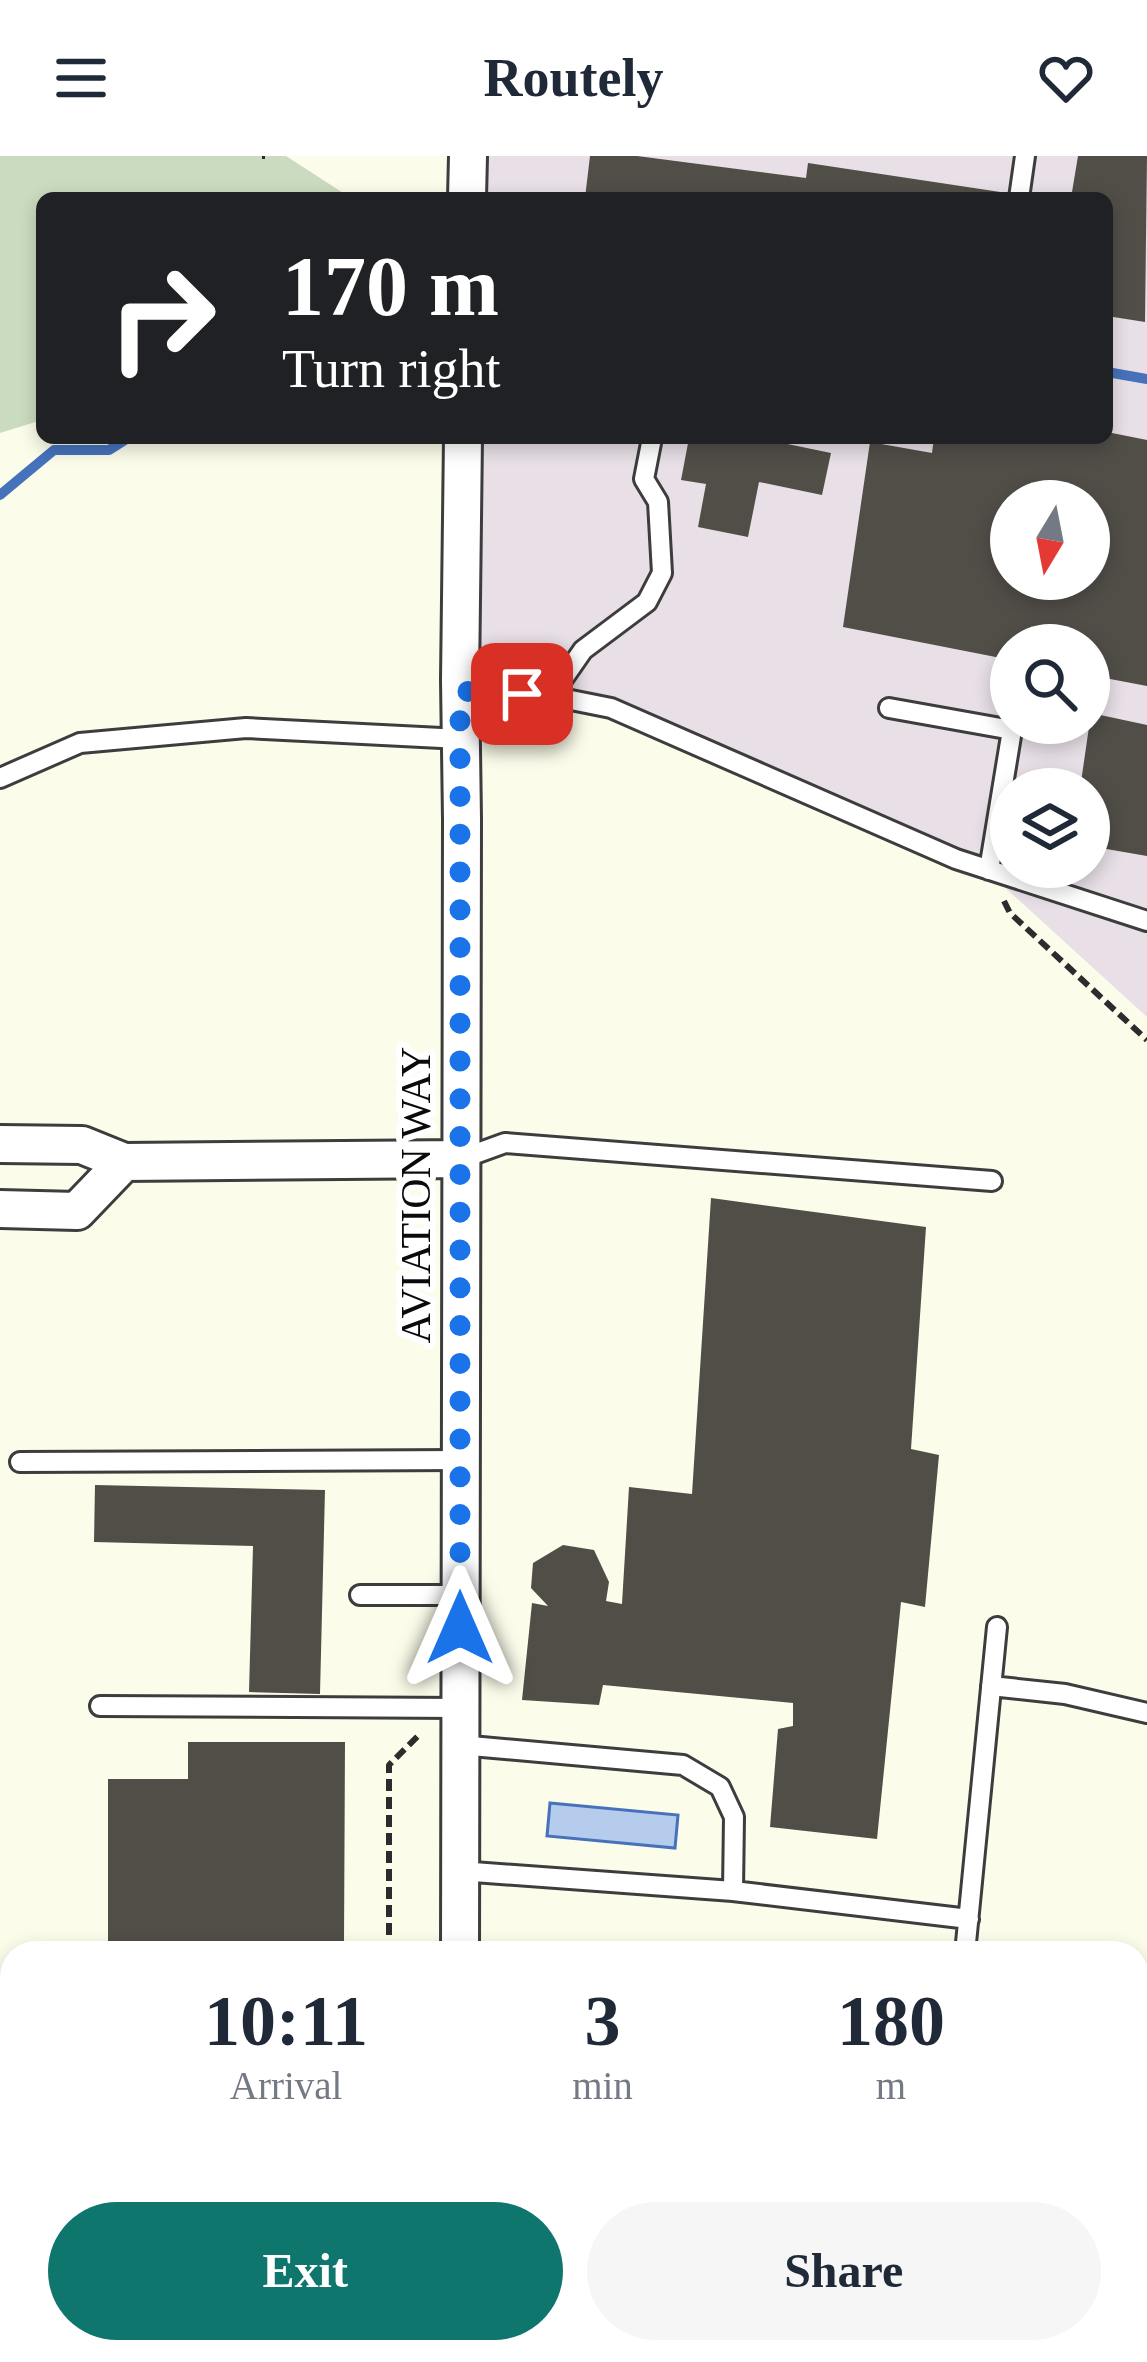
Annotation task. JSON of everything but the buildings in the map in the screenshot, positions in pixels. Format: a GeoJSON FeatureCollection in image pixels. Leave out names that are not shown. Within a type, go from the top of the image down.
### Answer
{"type":"FeatureCollection","features":[{"type":"Feature","properties":{"kind":"street"},"geometry":{"type":"LineString","coordinates":[[467,192],[468,156]]}},
{"type":"Feature","properties":{"kind":"street","name":"AVIATION WAY"},"geometry":{"type":"LineString","coordinates":[[460,1941],[464,444]]}},
{"type":"Feature","properties":{"kind":"street"},"geometry":{"type":"LineString","coordinates":[[0,1144],[82,1145],[124,1162],[461,1159]]}},
{"type":"Feature","properties":{"kind":"street"},"geometry":{"type":"LineString","coordinates":[[0,1208],[77,1211],[124,1162]]}},
{"type":"Feature","properties":{"kind":"lane"},"geometry":{"type":"LineString","coordinates":[[1020,192],[1024,156]]}},
{"type":"Feature","properties":{"kind":"lane"},"geometry":{"type":"LineString","coordinates":[[551,696],[583,650],[646,602],[662,573],[658,502],[644,479],[651,444]]}},
{"type":"Feature","properties":{"kind":"lane"},"geometry":{"type":"LineString","coordinates":[[460,691],[551,696],[611,708],[956,859],[1147,921]]}},
{"type":"Feature","properties":{"kind":"lane"},"geometry":{"type":"LineString","coordinates":[[889,708],[1012,730],[989,870]]}},
{"type":"Feature","properties":{"kind":"lane"},"geometry":{"type":"LineString","coordinates":[[0,778],[80,743],[246,728],[460,740]]}},
{"type":"Feature","properties":{"kind":"lane"},"geometry":{"type":"LineString","coordinates":[[461,1159],[505,1143],[992,1181]]}},
{"type":"Feature","properties":{"kind":"lane"},"geometry":{"type":"LineString","coordinates":[[20,1462],[461,1460]]}},
{"type":"Feature","properties":{"kind":"lane"},"geometry":{"type":"LineString","coordinates":[[360,1595],[460,1594]]}},
{"type":"Feature","properties":{"kind":"lane"},"geometry":{"type":"LineString","coordinates":[[966,1941],[997,1627]]}},
{"type":"Feature","properties":{"kind":"lane"},"geometry":{"type":"LineString","coordinates":[[991,1686],[1065,1694],[1147,1713]]}},
{"type":"Feature","properties":{"kind":"lane"},"geometry":{"type":"LineString","coordinates":[[100,1706],[460,1708]]}},
{"type":"Feature","properties":{"kind":"lane"},"geometry":{"type":"LineString","coordinates":[[460,1745],[683,1765],[720,1787],[734,1817],[733,1892]]}},
{"type":"Feature","properties":{"kind":"lane"},"geometry":{"type":"LineString","coordinates":[[460,1871],[733,1892],[969,1919]]}},
{"type":"Feature","properties":{"kind":"path"},"geometry":{"type":"LineString","coordinates":[[989,870],[1010,913],[1147,1040]]}},
{"type":"Feature","properties":{"kind":"shaded area"},"geometry":{"type":"Polygon","coordinates":[[[468,156],[1147,156],[1147,1017],[1005,888],[1110,888],[1110,768],[990,768],[990,878],[587,693],[460,680],[463,444],[1113,444],[1113,192],[467,192],[468,156]]]}},
{"type":"Feature","properties":{"kind":"green space"},"geometry":{"type":"Polygon","coordinates":[[[0,156],[286,156],[342,192],[36,192],[36,422],[0,433],[0,156]]]}},
{"type":"Feature","properties":{"kind":"water"},"geometry":{"type":"Polygon","coordinates":[[[550,1803],[678,1815],[675,1848],[547,1836],[550,1803]]]}},
{"type":"Feature","properties":{"kind":"waterway"},"geometry":{"type":"LineString","coordinates":[[1113,373],[1147,379]]}},
{"type":"Feature","properties":{"kind":"waterway"},"geometry":{"type":"LineString","coordinates":[[0,495],[54,450],[109,450],[118,444]]}},
{"type":"Feature","properties":{"kind":"route"},"geometry":{"type":"LineString","coordinates":[[460,1628],[460,691],[522,694]]}}]}
